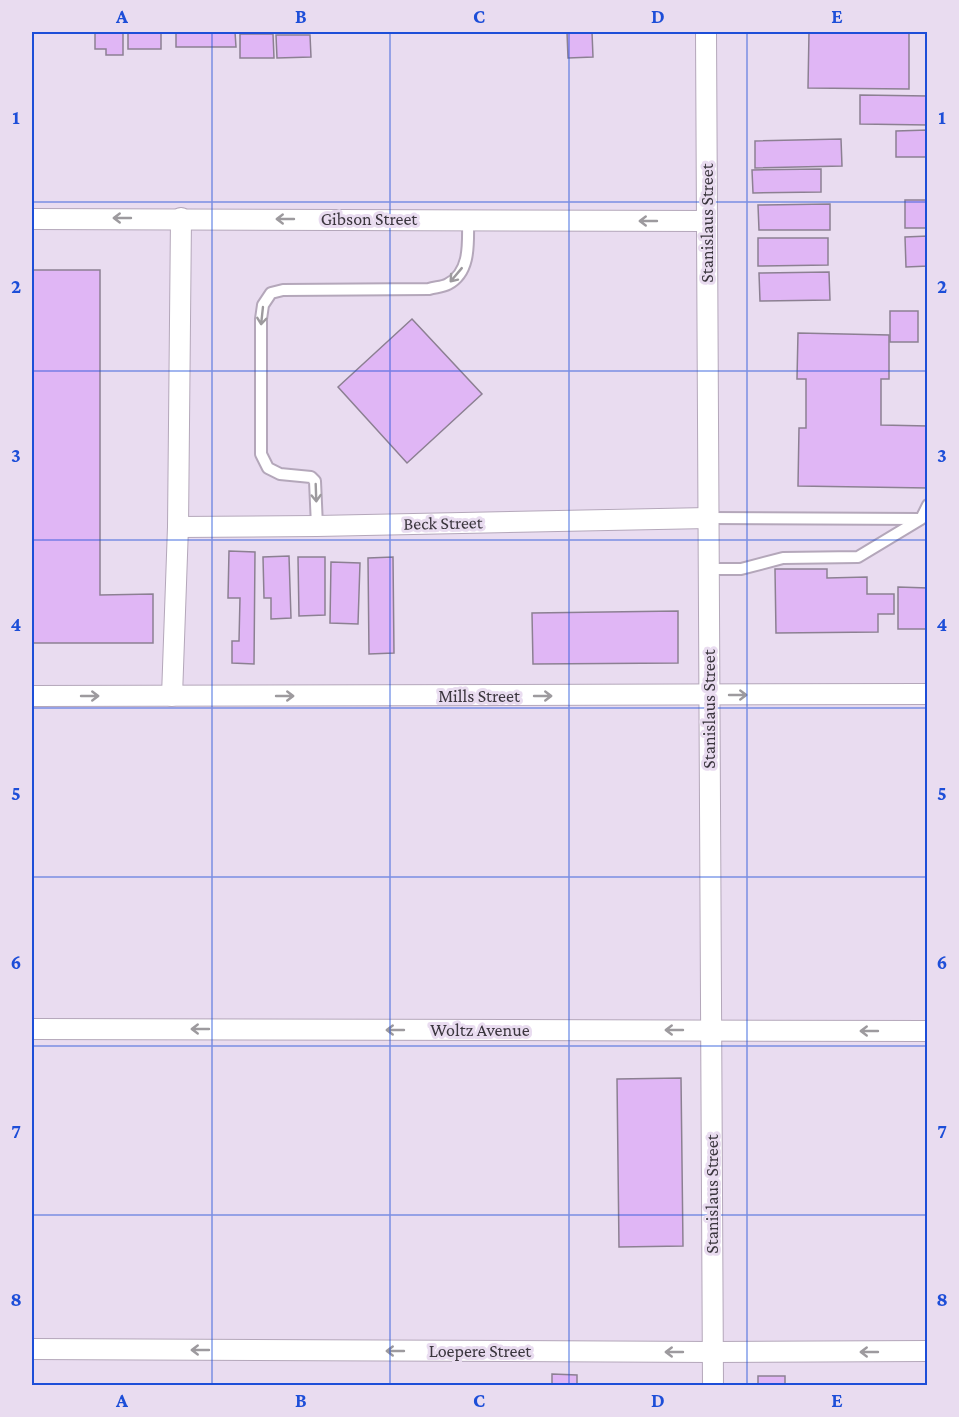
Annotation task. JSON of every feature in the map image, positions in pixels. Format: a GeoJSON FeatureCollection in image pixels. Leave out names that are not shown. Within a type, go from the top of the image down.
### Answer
{"type":"FeatureCollection","features":[{"type":"Feature","properties":{"kind":"street","name":"Stanislaus Street"},"geometry":{"type":"LineString","coordinates":[[706,32],[713,1386]]}},
{"type":"Feature","properties":{"kind":"street"},"geometry":{"type":"LineString","coordinates":[[172,696],[181,218]]}},
{"type":"Feature","properties":{"kind":"street","name":"Gibson Street"},"geometry":{"type":"LineString","coordinates":[[32,219],[707,221]]}},
{"type":"Feature","properties":{"kind":"street","name":"Beck Street"},"geometry":{"type":"LineString","coordinates":[[177,526],[317,526],[708,518]]}},
{"type":"Feature","properties":{"kind":"street","name":"Mills Street"},"geometry":{"type":"LineString","coordinates":[[32,696],[927,694]]}},
{"type":"Feature","properties":{"kind":"street","name":"Woltz Avenue"},"geometry":{"type":"LineString","coordinates":[[32,1029],[927,1031]]}},
{"type":"Feature","properties":{"kind":"street","name":"Loepere Street"},"geometry":{"type":"LineString","coordinates":[[32,1349],[927,1351]]}},
{"type":"Feature","properties":{"kind":"lane"},"geometry":{"type":"LineString","coordinates":[[317,526],[315,481],[311,477],[280,474],[268,468],[261,454],[263,304],[272,293],[283,290],[429,289],[447,285],[461,272],[468,253],[468,220]]}},
{"type":"Feature","properties":{"kind":"lane"},"geometry":{"type":"LineString","coordinates":[[709,569],[741,569],[783,558],[858,557],[921,519],[927,505]]}},
{"type":"Feature","properties":{"kind":"lane"},"geometry":{"type":"LineString","coordinates":[[708,518],[921,519]]}},
{"type":"Feature","properties":{"kind":"building"},"geometry":{"type":"Polygon","coordinates":[[[95,32],[123,32],[123,55],[106,55],[106,49],[95,49],[95,32]]]}},
{"type":"Feature","properties":{"kind":"building"},"geometry":{"type":"Polygon","coordinates":[[[128,32],[161,32],[161,49],[128,49],[128,32]]]}},
{"type":"Feature","properties":{"kind":"building"},"geometry":{"type":"Polygon","coordinates":[[[176,32],[235,32],[236,47],[176,47],[176,32]]]}},
{"type":"Feature","properties":{"kind":"building"},"geometry":{"type":"Polygon","coordinates":[[[567,32],[592,32],[593,57],[568,58],[567,32]]]}},
{"type":"Feature","properties":{"kind":"building"},"geometry":{"type":"Polygon","coordinates":[[[809,32],[909,33],[909,89],[808,88],[809,32]]]}},
{"type":"Feature","properties":{"kind":"building"},"geometry":{"type":"Polygon","coordinates":[[[240,34],[273,34],[274,58],[240,58],[240,34]]]}},
{"type":"Feature","properties":{"kind":"building"},"geometry":{"type":"Polygon","coordinates":[[[276,35],[310,35],[311,57],[277,58],[276,35]]]}},
{"type":"Feature","properties":{"kind":"building"},"geometry":{"type":"Polygon","coordinates":[[[860,95],[928,96],[928,125],[860,124],[860,95]]]}},
{"type":"Feature","properties":{"kind":"building"},"geometry":{"type":"Polygon","coordinates":[[[928,130],[928,157],[896,157],[896,131],[928,130]]]}},
{"type":"Feature","properties":{"kind":"building"},"geometry":{"type":"Polygon","coordinates":[[[841,139],[842,166],[755,168],[755,141],[841,139]]]}},
{"type":"Feature","properties":{"kind":"building"},"geometry":{"type":"Polygon","coordinates":[[[821,169],[821,192],[753,193],[752,170],[821,169]]]}},
{"type":"Feature","properties":{"kind":"building"},"geometry":{"type":"Polygon","coordinates":[[[905,200],[928,200],[928,228],[905,228],[905,200]]]}},
{"type":"Feature","properties":{"kind":"building"},"geometry":{"type":"Polygon","coordinates":[[[830,204],[830,230],[759,230],[758,205],[830,204]]]}},
{"type":"Feature","properties":{"kind":"building"},"geometry":{"type":"Polygon","coordinates":[[[928,236],[928,266],[906,267],[905,237],[928,236]]]}},
{"type":"Feature","properties":{"kind":"building"},"geometry":{"type":"Polygon","coordinates":[[[758,238],[828,238],[828,265],[758,266],[758,238]]]}},
{"type":"Feature","properties":{"kind":"building"},"geometry":{"type":"Polygon","coordinates":[[[32,270],[100,270],[100,595],[153,594],[153,643],[32,643],[32,270]]]}},
{"type":"Feature","properties":{"kind":"building"},"geometry":{"type":"Polygon","coordinates":[[[829,272],[830,300],[760,301],[759,273],[829,272]]]}},
{"type":"Feature","properties":{"kind":"building"},"geometry":{"type":"Polygon","coordinates":[[[890,311],[918,311],[918,342],[890,342],[890,311]]]}},
{"type":"Feature","properties":{"kind":"building"},"geometry":{"type":"Polygon","coordinates":[[[412,319],[482,394],[407,463],[338,387],[412,319]]]}},
{"type":"Feature","properties":{"kind":"building"},"geometry":{"type":"Polygon","coordinates":[[[798,333],[889,335],[889,379],[881,379],[881,425],[928,426],[928,488],[798,486],[799,428],[806,428],[806,379],[797,379],[798,333]]]}},
{"type":"Feature","properties":{"kind":"building"},"geometry":{"type":"Polygon","coordinates":[[[229,551],[255,552],[254,664],[232,663],[232,641],[239,641],[240,598],[228,598],[229,551]]]}},
{"type":"Feature","properties":{"kind":"building"},"geometry":{"type":"Polygon","coordinates":[[[289,556],[291,618],[271,619],[271,598],[264,598],[263,557],[289,556]]]}},
{"type":"Feature","properties":{"kind":"building"},"geometry":{"type":"Polygon","coordinates":[[[298,557],[325,557],[325,615],[299,616],[298,557]]]}},
{"type":"Feature","properties":{"kind":"building"},"geometry":{"type":"Polygon","coordinates":[[[393,557],[394,653],[369,654],[368,558],[393,557]]]}},
{"type":"Feature","properties":{"kind":"building"},"geometry":{"type":"Polygon","coordinates":[[[331,562],[360,563],[358,624],[330,623],[331,562]]]}},
{"type":"Feature","properties":{"kind":"building"},"geometry":{"type":"Polygon","coordinates":[[[775,569],[827,569],[827,578],[867,577],[867,594],[894,594],[894,614],[878,614],[878,632],[776,633],[775,569]]]}},
{"type":"Feature","properties":{"kind":"building"},"geometry":{"type":"Polygon","coordinates":[[[898,587],[928,588],[928,629],[898,629],[898,587]]]}},
{"type":"Feature","properties":{"kind":"building"},"geometry":{"type":"Polygon","coordinates":[[[678,611],[678,663],[533,664],[532,613],[678,611]]]}},
{"type":"Feature","properties":{"kind":"building"},"geometry":{"type":"Polygon","coordinates":[[[681,1078],[683,1246],[619,1247],[617,1079],[681,1078]]]}},
{"type":"Feature","properties":{"kind":"building"},"geometry":{"type":"Polygon","coordinates":[[[552,1374],[577,1375],[577,1386],[552,1386],[552,1374]]]}},
{"type":"Feature","properties":{"kind":"building"},"geometry":{"type":"Polygon","coordinates":[[[758,1376],[785,1376],[785,1386],[758,1386],[758,1376]]]}}]}
